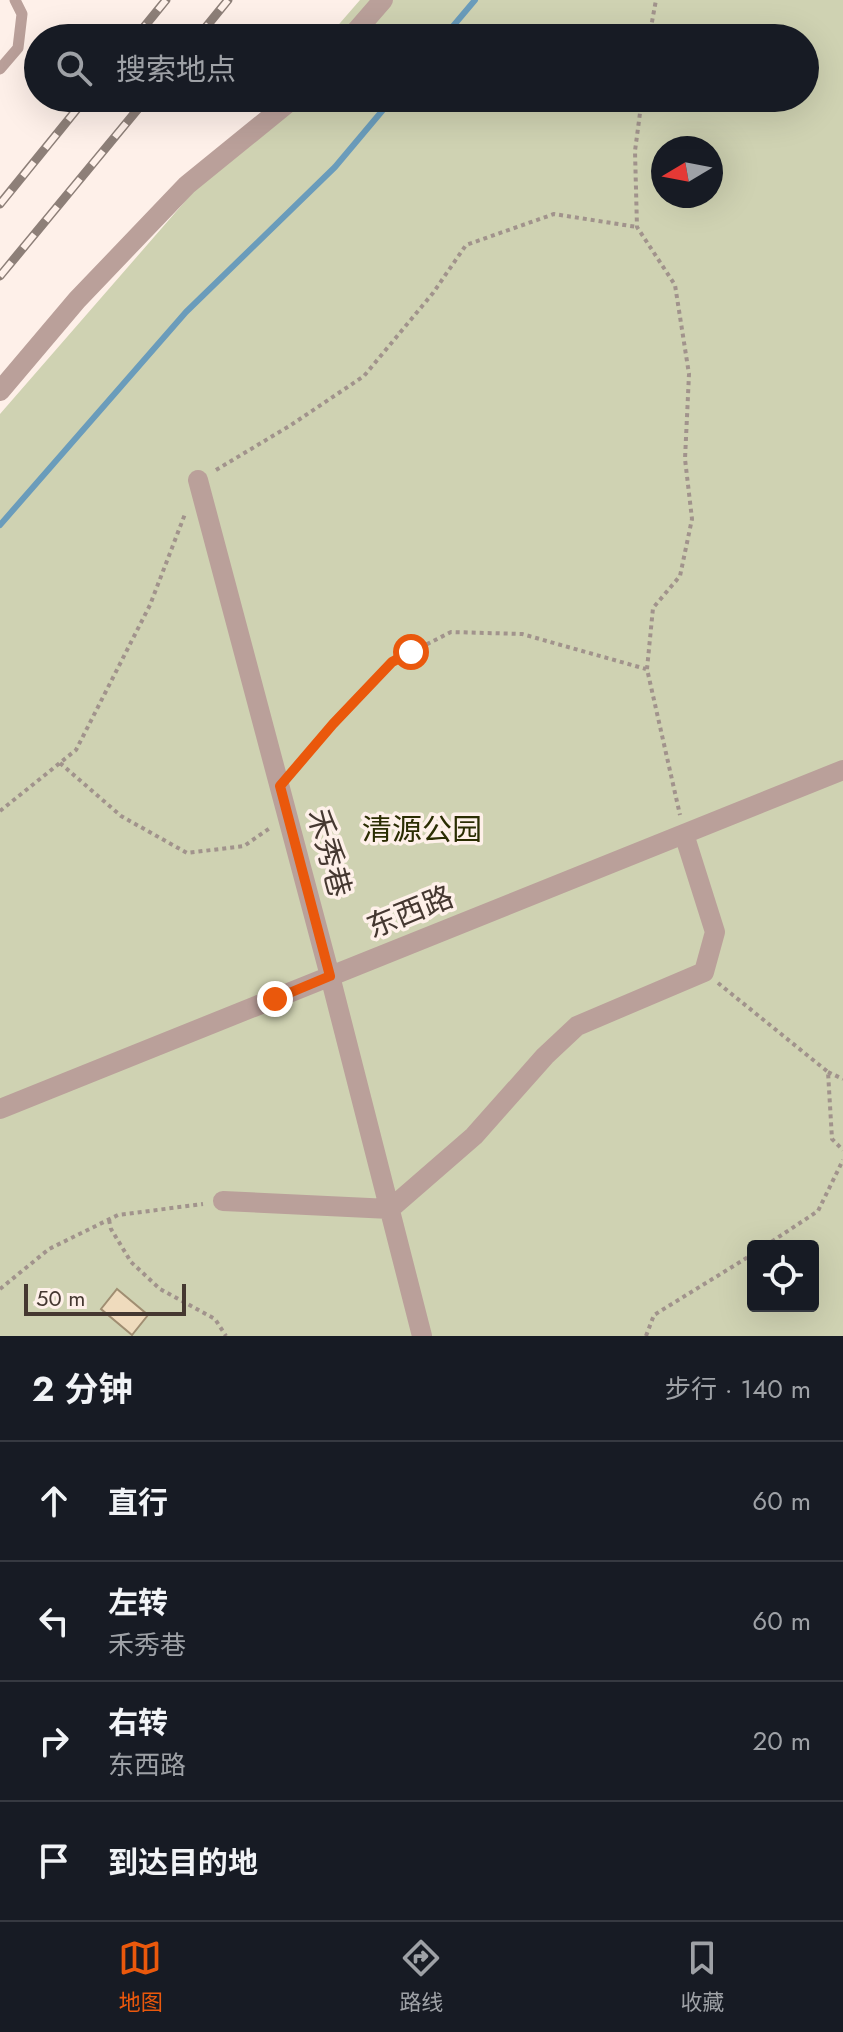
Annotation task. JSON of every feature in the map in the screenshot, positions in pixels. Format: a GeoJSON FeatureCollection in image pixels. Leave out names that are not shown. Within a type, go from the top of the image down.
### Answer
{"type":"FeatureCollection","features":[{"type":"Feature","properties":{"kind":"street"},"geometry":{"type":"LineString","coordinates":[[362,24],[383,0]]}},
{"type":"Feature","properties":{"kind":"street"},"geometry":{"type":"LineString","coordinates":[[0,391],[77,300],[187,185],[277,112]]}},
{"type":"Feature","properties":{"kind":"street","name":"禾秀巷"},"geometry":{"type":"LineString","coordinates":[[198,480],[422,1336]]}},
{"type":"Feature","properties":{"kind":"street","name":"东西路"},"geometry":{"type":"LineString","coordinates":[[0,1109],[843,770]]}},
{"type":"Feature","properties":{"kind":"street"},"geometry":{"type":"LineString","coordinates":[[223,1201],[390,1209],[474,1136],[545,1056],[577,1026],[704,972],[715,932],[684,834]]}},
{"type":"Feature","properties":{"kind":"lane"},"geometry":{"type":"LineString","coordinates":[[0,69],[18,48],[22,14],[15,0]]}},
{"type":"Feature","properties":{"kind":"path"},"geometry":{"type":"LineString","coordinates":[[652,24],[656,0]]}},
{"type":"Feature","properties":{"kind":"path"},"geometry":{"type":"LineString","coordinates":[[640,112],[635,151],[637,227],[675,285],[689,374],[685,459],[692,519],[680,576],[653,608],[647,669],[684,834]]}},
{"type":"Feature","properties":{"kind":"path"},"geometry":{"type":"LineString","coordinates":[[0,811],[76,750],[150,605],[198,480],[291,425],[364,376],[433,293],[466,245],[554,214],[637,227]]}},
{"type":"Feature","properties":{"kind":"path"},"geometry":{"type":"LineString","coordinates":[[280,786],[392,662],[451,632],[522,634],[647,669]]}},
{"type":"Feature","properties":{"kind":"path"},"geometry":{"type":"LineString","coordinates":[[60,763],[121,816],[187,853],[244,846],[287,815]]}},
{"type":"Feature","properties":{"kind":"path"},"geometry":{"type":"LineString","coordinates":[[704,972],[828,1072],[843,1079]]}},
{"type":"Feature","properties":{"kind":"path"},"geometry":{"type":"LineString","coordinates":[[828,1072],[832,1139],[843,1150]]}},
{"type":"Feature","properties":{"kind":"path"},"geometry":{"type":"LineString","coordinates":[[774,1240],[818,1211],[843,1160]]}},
{"type":"Feature","properties":{"kind":"path"},"geometry":{"type":"LineString","coordinates":[[0,1289],[49,1249],[118,1215],[223,1201]]}},
{"type":"Feature","properties":{"kind":"path"},"geometry":{"type":"LineString","coordinates":[[109,1220],[111,1229],[131,1262],[160,1289],[215,1319],[226,1336]]}},
{"type":"Feature","properties":{"kind":"path"},"geometry":{"type":"LineString","coordinates":[[646,1336],[654,1315],[747,1258]]}},
{"type":"Feature","properties":{"kind":"green space","name":"清源公园"},"geometry":{"type":"Polygon","coordinates":[[[360,0],[843,0],[843,1336],[0,1336],[0,414],[263,112],[819,112],[819,24],[339,24],[360,0]]]}},
{"type":"Feature","properties":{"kind":"building"},"geometry":{"type":"Polygon","coordinates":[[[117,1289],[148,1315],[132,1335],[101,1309],[117,1289]]]}},
{"type":"Feature","properties":{"kind":"waterway"},"geometry":{"type":"LineString","coordinates":[[455,24],[475,0]]}},
{"type":"Feature","properties":{"kind":"waterway"},"geometry":{"type":"LineString","coordinates":[[0,525],[186,312],[335,167],[381,112]]}},
{"type":"Feature","properties":{"kind":"railway"},"geometry":{"type":"LineString","coordinates":[[146,24],[166,0]]}},
{"type":"Feature","properties":{"kind":"railway"},"geometry":{"type":"LineString","coordinates":[[208,24],[228,0]]}},
{"type":"Feature","properties":{"kind":"railway"},"geometry":{"type":"LineString","coordinates":[[0,204],[75,112]]}},
{"type":"Feature","properties":{"kind":"railway"},"geometry":{"type":"LineString","coordinates":[[0,276],[135,112]]}},
{"type":"Feature","properties":{"kind":"route"},"geometry":{"type":"LineString","coordinates":[[275,999],[330,976],[280,786],[392,662],[411,652]]}}]}
